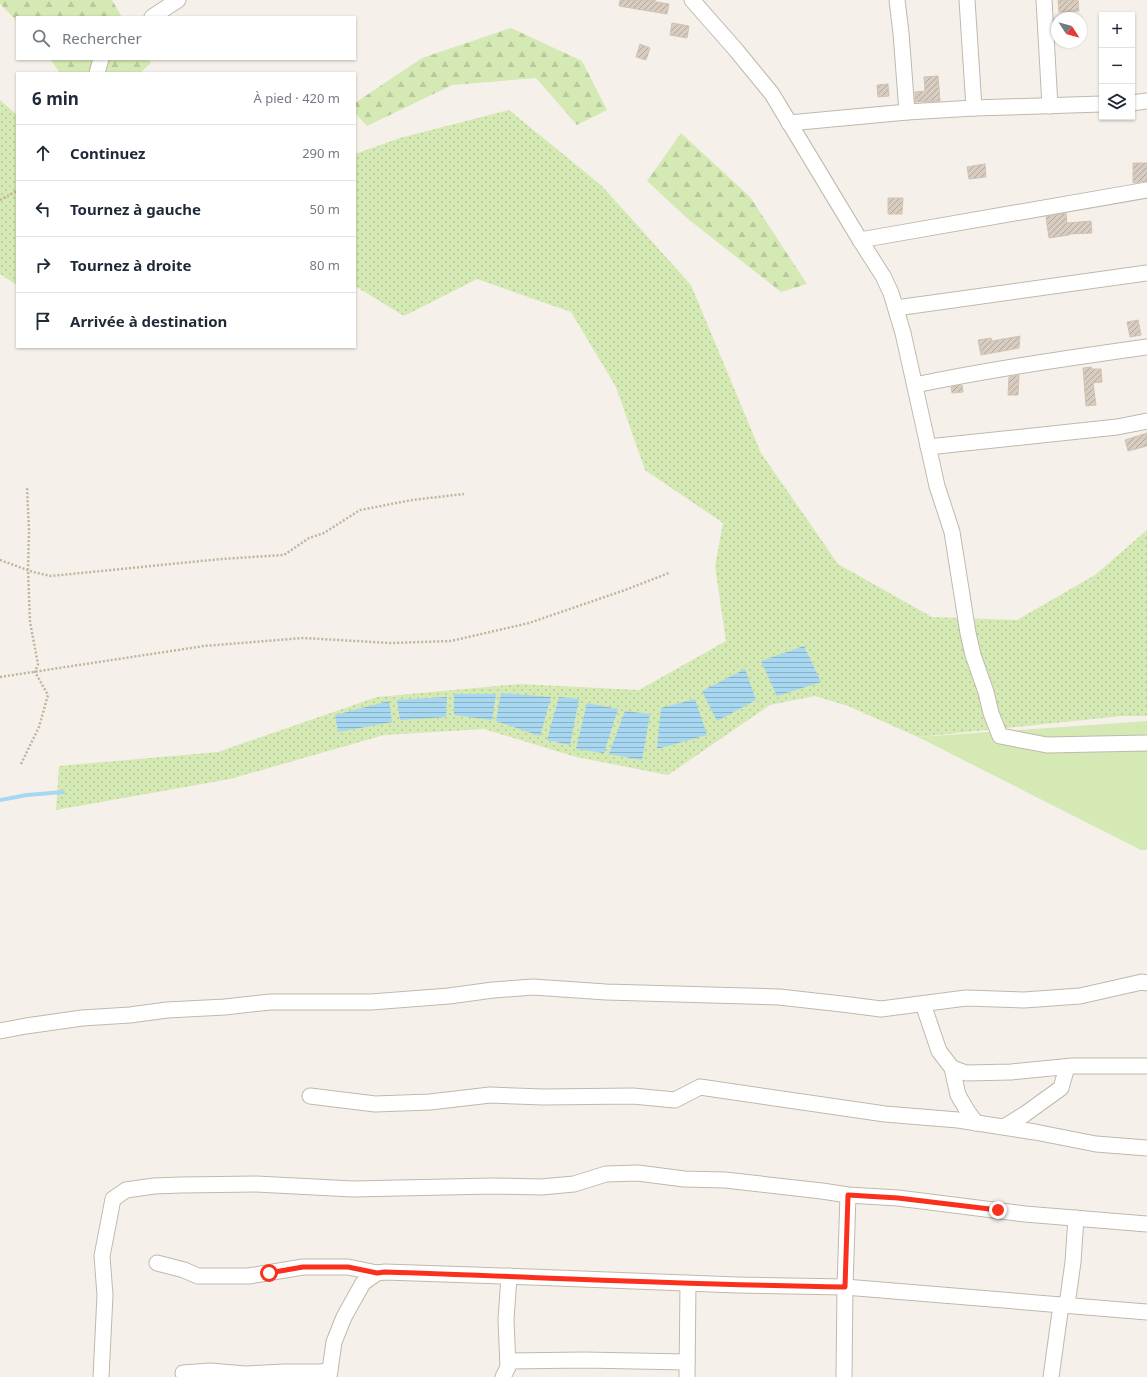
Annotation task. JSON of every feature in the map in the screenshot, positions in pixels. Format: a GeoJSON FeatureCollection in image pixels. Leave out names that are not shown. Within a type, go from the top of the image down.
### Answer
{"type":"FeatureCollection","features":[{"type":"Feature","properties":{"kind":"street"},"geometry":{"type":"LineString","coordinates":[[154,16],[178,0]]}},
{"type":"Feature","properties":{"kind":"street"},"geometry":{"type":"LineString","coordinates":[[692,0],[772,94],[883,276],[891,293],[903,333],[937,486],[952,532],[968,633],[973,655],[986,692],[991,713],[1000,736],[1047,745],[1147,744]]}},
{"type":"Feature","properties":{"kind":"street"},"geometry":{"type":"LineString","coordinates":[[897,0],[901,33],[906,112]]}},
{"type":"Feature","properties":{"kind":"street"},"geometry":{"type":"LineString","coordinates":[[967,0],[974,108]]}},
{"type":"Feature","properties":{"kind":"street"},"geometry":{"type":"LineString","coordinates":[[1044,0],[1050,106]]}},
{"type":"Feature","properties":{"kind":"street"},"geometry":{"type":"LineString","coordinates":[[97,72],[101,60]]}},
{"type":"Feature","properties":{"kind":"street"},"geometry":{"type":"LineString","coordinates":[[1135,103],[1147,101]]}},
{"type":"Feature","properties":{"kind":"street"},"geometry":{"type":"LineString","coordinates":[[789,123],[906,112],[974,108],[1099,104]]}},
{"type":"Feature","properties":{"kind":"street"},"geometry":{"type":"LineString","coordinates":[[860,240],[1147,190]]}},
{"type":"Feature","properties":{"kind":"street"},"geometry":{"type":"LineString","coordinates":[[896,308],[1147,274]]}},
{"type":"Feature","properties":{"kind":"street"},"geometry":{"type":"LineString","coordinates":[[915,385],[975,373],[1147,348]]}},
{"type":"Feature","properties":{"kind":"street"},"geometry":{"type":"LineString","coordinates":[[928,447],[1117,427],[1147,421]]}},
{"type":"Feature","properties":{"kind":"street"},"geometry":{"type":"LineString","coordinates":[[0,1031],[82,1018],[130,1015],[166,1010],[225,1007],[270,1002],[371,1002],[449,996],[493,990],[533,987],[606,992],[779,998],[882,1009],[966,998],[1024,1000],[1080,996],[1142,982],[1147,983]]}},
{"type":"Feature","properties":{"kind":"street"},"geometry":{"type":"LineString","coordinates":[[923,1004],[939,1051],[952,1068],[958,1095],[976,1123]]}},
{"type":"Feature","properties":{"kind":"street"},"geometry":{"type":"LineString","coordinates":[[952,1068],[966,1073],[1011,1072],[1067,1066],[1147,1066]]}},
{"type":"Feature","properties":{"kind":"street"},"geometry":{"type":"LineString","coordinates":[[1004,1127],[1061,1088],[1067,1066]]}},
{"type":"Feature","properties":{"kind":"street"},"geometry":{"type":"LineString","coordinates":[[310,1096],[375,1104],[430,1102],[490,1095],[543,1097],[633,1096],[675,1100],[700,1087],[885,1114],[958,1120],[1096,1144],[1147,1148]]}},
{"type":"Feature","properties":{"kind":"street"},"geometry":{"type":"LineString","coordinates":[[101,1377],[104,1295],[102,1256],[113,1200],[126,1190],[154,1186],[213,1184],[256,1184],[353,1189],[541,1187],[574,1184],[606,1174],[638,1173],[684,1179],[725,1180],[848,1195],[898,1198],[1025,1214],[1147,1224]]}},
{"type":"Feature","properties":{"kind":"street"},"geometry":{"type":"LineString","coordinates":[[844,1377],[848,1195]]}},
{"type":"Feature","properties":{"kind":"street"},"geometry":{"type":"LineString","coordinates":[[1051,1377],[1072,1262],[1076,1218]]}},
{"type":"Feature","properties":{"kind":"street"},"geometry":{"type":"LineString","coordinates":[[157,1263],[184,1270],[198,1276],[248,1276],[303,1267],[348,1267],[377,1273],[385,1272],[737,1285],[845,1287],[1147,1312]]}},
{"type":"Feature","properties":{"kind":"street"},"geometry":{"type":"LineString","coordinates":[[183,1372],[210,1371],[245,1374],[285,1372],[329,1373],[334,1342],[344,1317],[363,1283],[377,1273]]}},
{"type":"Feature","properties":{"kind":"street"},"geometry":{"type":"LineString","coordinates":[[502,1377],[508,1367],[506,1320],[509,1276]]}},
{"type":"Feature","properties":{"kind":"street"},"geometry":{"type":"LineString","coordinates":[[508,1361],[584,1360],[687,1370],[688,1283]]}},
{"type":"Feature","properties":{"kind":"path"},"geometry":{"type":"LineString","coordinates":[[0,200],[16,192]]}},
{"type":"Feature","properties":{"kind":"path"},"geometry":{"type":"LineString","coordinates":[[27,487],[30,622],[38,664],[35,672]]}},
{"type":"Feature","properties":{"kind":"path"},"geometry":{"type":"LineString","coordinates":[[0,560],[51,576],[284,554],[309,538],[324,533],[360,510],[412,500],[464,494]]}},
{"type":"Feature","properties":{"kind":"path"},"geometry":{"type":"LineString","coordinates":[[0,677],[204,646],[303,638],[390,643],[451,641],[529,623],[626,590],[669,573]]}},
{"type":"Feature","properties":{"kind":"path"},"geometry":{"type":"LineString","coordinates":[[21,764],[40,727],[48,695],[35,672]]}},
{"type":"Feature","properties":{"kind":"green space"},"geometry":{"type":"Polygon","coordinates":[[[0,0],[112,0],[121,16],[16,16],[16,20],[0,4],[0,0]]]}},
{"type":"Feature","properties":{"kind":"green space"},"geometry":{"type":"Polygon","coordinates":[[[511,28],[582,61],[607,110],[577,125],[536,78],[452,85],[367,126],[356,114],[356,102],[422,58],[511,28]]]}},
{"type":"Feature","properties":{"kind":"green space"},"geometry":{"type":"Polygon","coordinates":[[[51,60],[149,60],[151,63],[141,72],[59,72],[51,60]]]}},
{"type":"Feature","properties":{"kind":"green space"},"geometry":{"type":"Polygon","coordinates":[[[0,100],[16,114],[16,284],[0,274],[0,100]]]}},
{"type":"Feature","properties":{"kind":"green space"},"geometry":{"type":"Polygon","coordinates":[[[509,110],[602,186],[691,285],[761,453],[838,564],[932,617],[1017,620],[1095,575],[1147,530],[1147,716],[1122,716],[918,737],[848,706],[815,696],[770,705],[668,775],[576,757],[484,729],[384,735],[230,779],[56,810],[59,766],[218,752],[377,697],[519,684],[639,690],[726,641],[715,566],[723,523],[645,470],[616,387],[571,312],[477,279],[404,316],[356,287],[356,154],[400,138],[509,110]]]}},
{"type":"Feature","properties":{"kind":"green space"},"geometry":{"type":"Polygon","coordinates":[[[681,133],[750,197],[807,284],[781,292],[688,219],[647,181],[681,133]]]}},
{"type":"Feature","properties":{"kind":"green space"},"geometry":{"type":"Polygon","coordinates":[[[1147,721],[1147,850],[1141,850],[918,737],[1147,721]]]}},
{"type":"Feature","properties":{"kind":"water"},"geometry":{"type":"Polygon","coordinates":[[[804,646],[821,682],[777,696],[761,661],[804,646]]]}},
{"type":"Feature","properties":{"kind":"water"},"geometry":{"type":"Polygon","coordinates":[[[745,669],[756,700],[717,721],[702,691],[745,669]]]}},
{"type":"Feature","properties":{"kind":"water"},"geometry":{"type":"Polygon","coordinates":[[[501,693],[551,697],[540,736],[496,721],[501,693]]]}},
{"type":"Feature","properties":{"kind":"water"},"geometry":{"type":"Polygon","coordinates":[[[454,694],[496,694],[492,720],[454,715],[454,694]]]}},
{"type":"Feature","properties":{"kind":"water"},"geometry":{"type":"Polygon","coordinates":[[[447,697],[446,717],[400,720],[397,700],[447,697]]]}},
{"type":"Feature","properties":{"kind":"water"},"geometry":{"type":"Polygon","coordinates":[[[559,697],[579,699],[570,745],[547,740],[559,697]]]}},
{"type":"Feature","properties":{"kind":"water"},"geometry":{"type":"Polygon","coordinates":[[[695,699],[707,735],[657,749],[661,708],[695,699]]]}},
{"type":"Feature","properties":{"kind":"water"},"geometry":{"type":"Polygon","coordinates":[[[389,701],[392,722],[338,732],[335,715],[389,701]]]}},
{"type":"Feature","properties":{"kind":"water"},"geometry":{"type":"Polygon","coordinates":[[[587,703],[618,709],[604,753],[576,749],[587,703]]]}},
{"type":"Feature","properties":{"kind":"water"},"geometry":{"type":"Polygon","coordinates":[[[625,711],[650,714],[642,760],[609,754],[625,711]]]}},
{"type":"Feature","properties":{"kind":"building"},"geometry":{"type":"Polygon","coordinates":[[[620,0],[655,0],[656,2],[669,4],[667,14],[619,6],[620,0]]]}},
{"type":"Feature","properties":{"kind":"building"},"geometry":{"type":"Polygon","coordinates":[[[1058,0],[1078,0],[1079,11],[1059,12],[1058,0]]]}},
{"type":"Feature","properties":{"kind":"building"},"geometry":{"type":"Polygon","coordinates":[[[672,23],[689,26],[687,38],[670,35],[672,23]]]}},
{"type":"Feature","properties":{"kind":"building"},"geometry":{"type":"Polygon","coordinates":[[[640,44],[650,48],[646,60],[636,57],[640,44]]]}},
{"type":"Feature","properties":{"kind":"building"},"geometry":{"type":"Polygon","coordinates":[[[938,76],[940,101],[915,102],[915,92],[925,91],[924,77],[938,76]]]}},
{"type":"Feature","properties":{"kind":"building"},"geometry":{"type":"Polygon","coordinates":[[[888,84],[889,96],[878,97],[877,85],[888,84]]]}},
{"type":"Feature","properties":{"kind":"building"},"geometry":{"type":"Polygon","coordinates":[[[1133,163],[1147,163],[1147,181],[1133,183],[1133,163]]]}},
{"type":"Feature","properties":{"kind":"building"},"geometry":{"type":"Polygon","coordinates":[[[985,164],[986,177],[969,179],[967,167],[985,164]]]}},
{"type":"Feature","properties":{"kind":"building"},"geometry":{"type":"Polygon","coordinates":[[[888,198],[903,198],[902,214],[888,214],[888,198]]]}},
{"type":"Feature","properties":{"kind":"building"},"geometry":{"type":"Polygon","coordinates":[[[1066,213],[1067,223],[1091,221],[1092,233],[1069,234],[1049,238],[1046,217],[1066,213]]]}},
{"type":"Feature","properties":{"kind":"building"},"geometry":{"type":"Polygon","coordinates":[[[1138,320],[1141,335],[1130,337],[1127,322],[1138,320]]]}},
{"type":"Feature","properties":{"kind":"building"},"geometry":{"type":"Polygon","coordinates":[[[1020,336],[1019,348],[981,355],[978,340],[991,338],[992,341],[1020,336]]]}},
{"type":"Feature","properties":{"kind":"building"},"geometry":{"type":"Polygon","coordinates":[[[1091,367],[1092,369],[1101,369],[1102,382],[1093,383],[1096,405],[1086,406],[1083,368],[1091,367]]]}},
{"type":"Feature","properties":{"kind":"building"},"geometry":{"type":"Polygon","coordinates":[[[1019,375],[1018,395],[1008,395],[1009,377],[1019,375]]]}},
{"type":"Feature","properties":{"kind":"building"},"geometry":{"type":"Polygon","coordinates":[[[962,385],[963,392],[952,393],[951,387],[962,385]]]}},
{"type":"Feature","properties":{"kind":"building"},"geometry":{"type":"Polygon","coordinates":[[[1147,433],[1147,446],[1128,451],[1125,440],[1147,433]]]}},
{"type":"Feature","properties":{"kind":"waterway"},"geometry":{"type":"LineString","coordinates":[[0,800],[27,795],[63,792]]}},
{"type":"Feature","properties":{"kind":"route"},"geometry":{"type":"LineString","coordinates":[[269,1273],[303,1267],[348,1267],[377,1273],[385,1272],[737,1285],[845,1287],[848,1195],[898,1198],[998,1210]]}}]}
